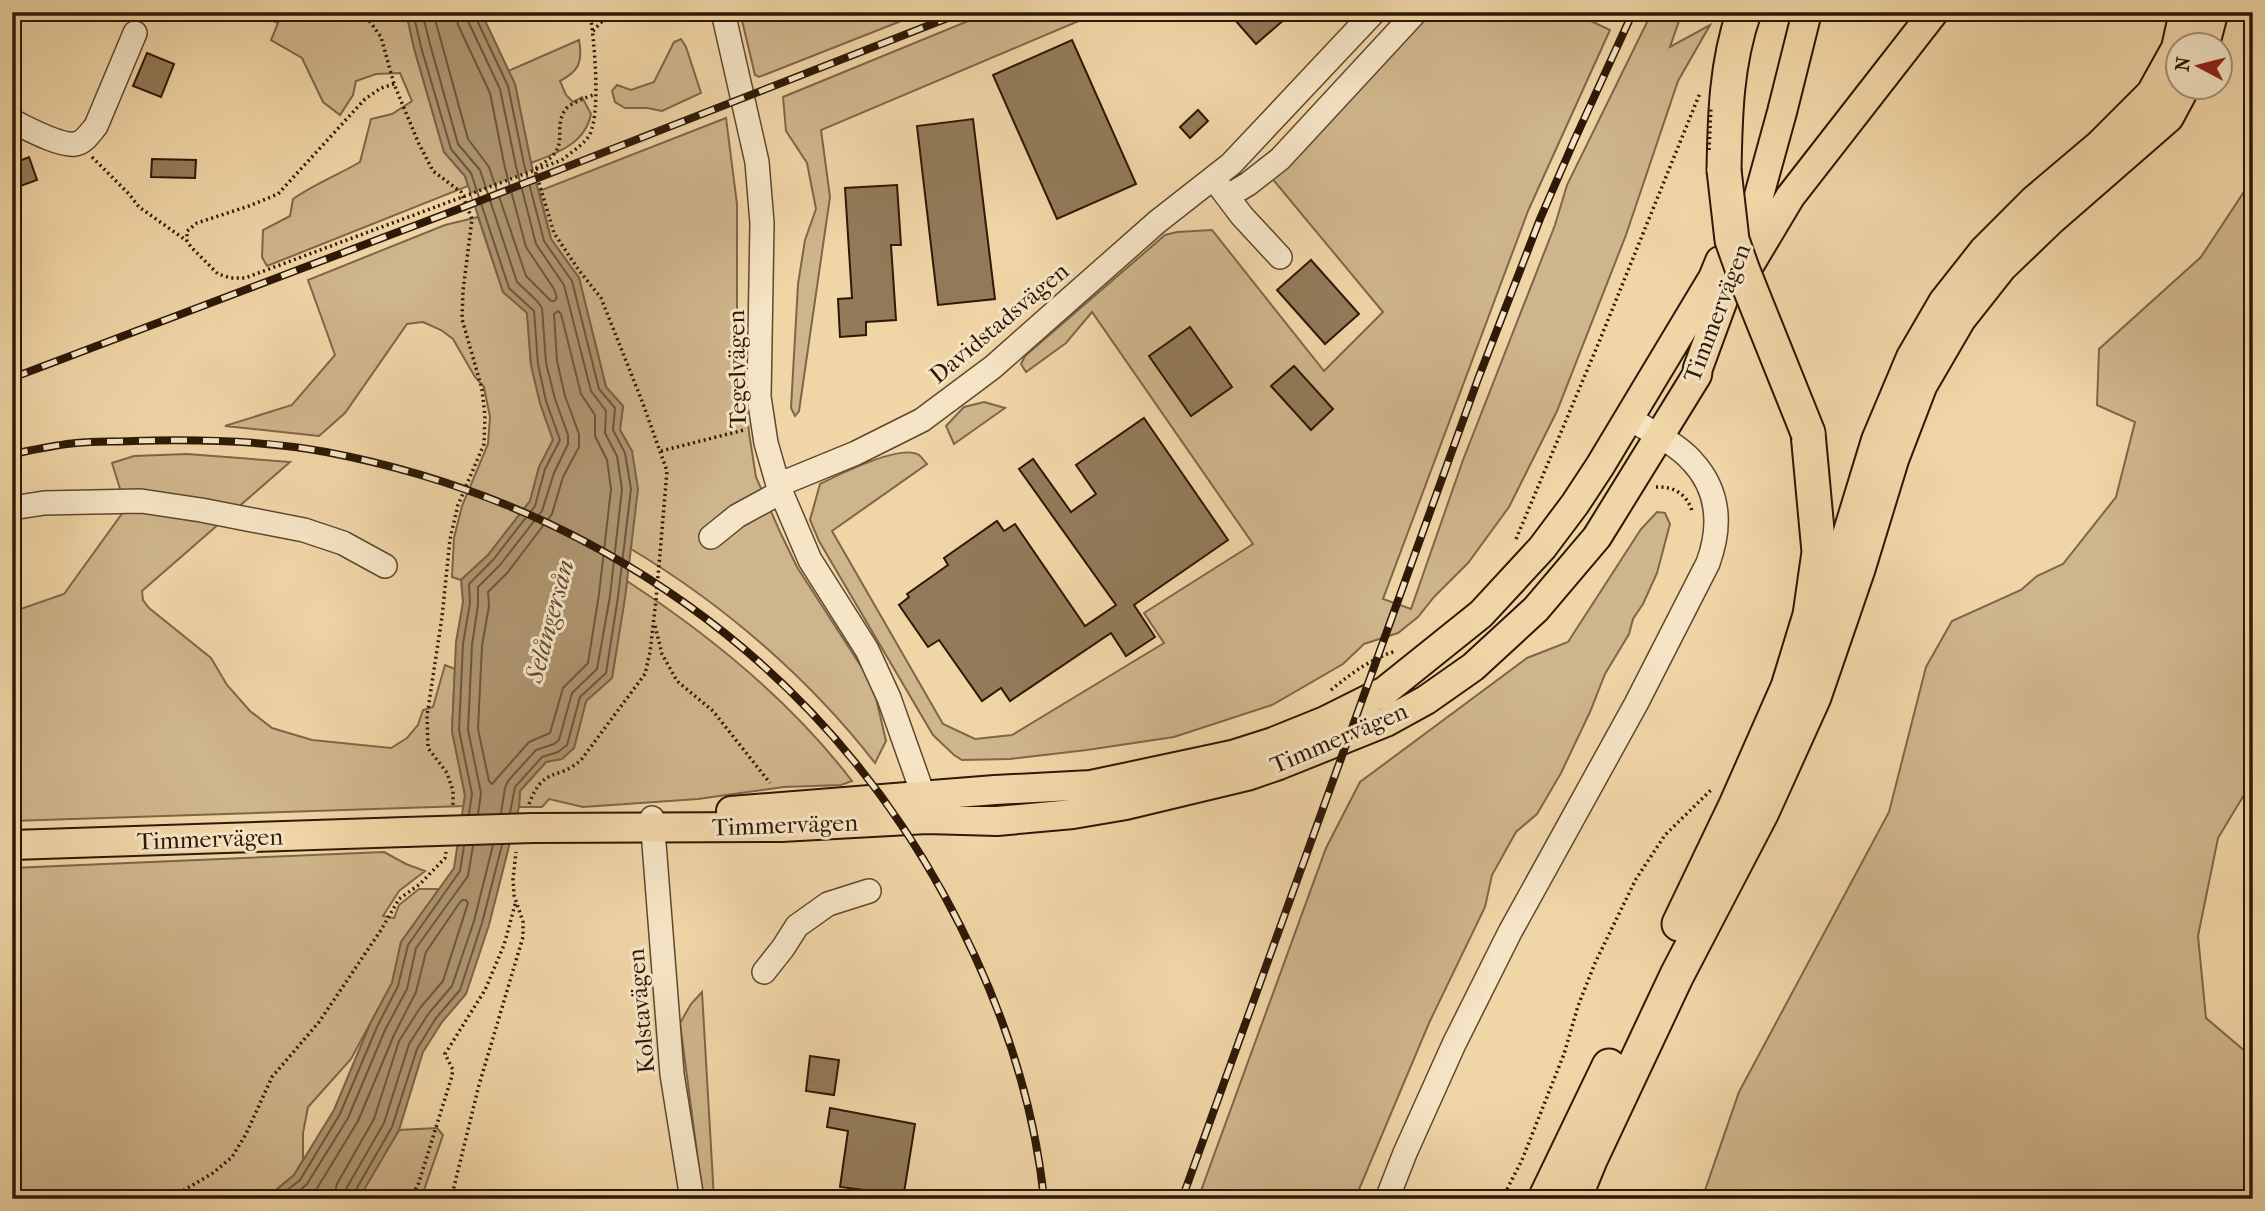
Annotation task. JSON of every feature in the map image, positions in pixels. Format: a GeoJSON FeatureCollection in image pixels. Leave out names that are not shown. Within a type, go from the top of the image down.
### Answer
{"type":"FeatureCollection","features":[{"type":"Feature","properties":{"kind":"highway"},"geometry":{"type":"LineString","coordinates":[[1545,1199],[1725,796],[1788,687],[1810,615],[1819,552],[1808,433],[1732,240],[1724,170],[1725,99],[1737,33],[1744,12]]}},
{"type":"Feature","properties":{"kind":"highway"},"geometry":{"type":"LineString","coordinates":[[2206,32],[2211,12]]}},
{"type":"Feature","properties":{"kind":"highway"},"geometry":{"type":"LineString","coordinates":[[1574,1199],[1677,975],[1762,812],[1814,697],[1858,569],[1892,458],[1920,385],[1959,318],[2000,265],[2167,116],[2174,102]]}},
{"type":"Feature","properties":{"kind":"main road","name":"Timmervägen"},"geometry":{"type":"LineString","coordinates":[[12,845],[405,832],[530,818],[781,827],[1091,785],[1232,755],[1325,721],[1385,691],[1481,614],[1518,576],[1575,504],[1713,278],[1747,188],[1791,12]]}},
{"type":"Feature","properties":{"kind":"main road","name":"Timmervägen"},"geometry":{"type":"LineString","coordinates":[[652,823],[780,806],[925,808],[997,821],[1073,814],[1126,805],[1247,776],[1387,722],[1426,700],[1473,667],[1536,609],[1597,537],[1697,375],[1752,221],[1783,112],[1807,12]]}},
{"type":"Feature","properties":{"kind":"main road"},"geometry":{"type":"LineString","coordinates":[[1697,375],[1754,255],[1790,197],[1934,12]]}},
{"type":"Feature","properties":{"kind":"main road"},"geometry":{"type":"LineString","coordinates":[[1725,796],[1751,789],[1809,659],[1876,440],[1918,346],[1943,302],[1984,250],[2034,200],[2099,145],[2151,93],[2176,48],[2184,12]]}},
{"type":"Feature","properties":{"kind":"street","name":"Tegelvägen"},"geometry":{"type":"LineString","coordinates":[[723,12],[757,162],[762,223],[759,397],[766,443],[779,489],[810,560],[873,662],[904,737],[925,808]]}},
{"type":"Feature","properties":{"kind":"street","name":"Davidstadsvägen"},"geometry":{"type":"LineString","coordinates":[[712,537],[737,516],[779,489],[922,420],[993,367],[1157,222],[1221,188],[1231,164],[1374,12]]}},
{"type":"Feature","properties":{"kind":"street"},"geometry":{"type":"LineString","coordinates":[[1280,257],[1221,188],[1248,184],[1280,159],[1416,12]]}},
{"type":"Feature","properties":{"kind":"street"},"geometry":{"type":"LineString","coordinates":[[12,121],[65,144],[77,144],[86,138],[96,126],[135,33]]}},
{"type":"Feature","properties":{"kind":"street"},"geometry":{"type":"LineString","coordinates":[[1387,1199],[1454,1044],[1510,932],[1636,704],[1716,543],[1716,507],[1702,474],[1693,461],[1629,418]]}},
{"type":"Feature","properties":{"kind":"street"},"geometry":{"type":"LineString","coordinates":[[12,508],[44,503],[141,501],[201,510],[303,530],[344,543],[385,566]]}},
{"type":"Feature","properties":{"kind":"street","name":"Kolstavägen"},"geometry":{"type":"LineString","coordinates":[[652,823],[672,1073],[692,1199]]}},
{"type":"Feature","properties":{"kind":"street"},"geometry":{"type":"LineString","coordinates":[[764,972],[797,926],[828,904],[869,891]]}},
{"type":"Feature","properties":{"kind":"path"},"geometry":{"type":"LineString","coordinates":[[363,12],[381,37],[394,84],[433,171],[461,192],[472,219],[463,291],[463,319],[482,389],[484,443],[458,505],[450,538],[442,617],[427,716],[428,748],[447,773],[453,791],[453,809]]}},
{"type":"Feature","properties":{"kind":"path"},"geometry":{"type":"LineString","coordinates":[[77,144],[105,169],[139,207],[187,240],[219,274],[231,278],[245,278],[562,160],[589,136],[595,120],[590,12]]}},
{"type":"Feature","properties":{"kind":"path"},"geometry":{"type":"LineString","coordinates":[[593,32],[611,12]]}},
{"type":"Feature","properties":{"kind":"path"},"geometry":{"type":"LineString","coordinates":[[187,240],[187,231],[197,223],[278,194],[365,99],[381,88],[394,84]]}},
{"type":"Feature","properties":{"kind":"path"},"geometry":{"type":"LineString","coordinates":[[1513,545],[1703,85]]}},
{"type":"Feature","properties":{"kind":"path"},"geometry":{"type":"LineString","coordinates":[[530,818],[534,790],[544,778],[570,769],[581,760],[645,674],[654,620],[667,471],[601,298],[554,233],[536,173],[537,167],[550,158],[560,145],[564,112],[568,106],[594,94]]}},
{"type":"Feature","properties":{"kind":"path"},"geometry":{"type":"LineString","coordinates":[[661,451],[763,425]]}},
{"type":"Feature","properties":{"kind":"path"},"geometry":{"type":"LineString","coordinates":[[654,620],[662,654],[677,681],[713,711],[768,780],[780,806]]}},
{"type":"Feature","properties":{"kind":"path"},"geometry":{"type":"LineString","coordinates":[[1339,684],[1355,670]]}},
{"type":"Feature","properties":{"kind":"path"},"geometry":{"type":"LineString","coordinates":[[1502,1199],[1527,1148],[1564,1054],[1578,1006],[1595,963],[1636,879],[1665,835],[1725,796]]}},
{"type":"Feature","properties":{"kind":"path"},"geometry":{"type":"LineString","coordinates":[[169,1199],[213,1173],[232,1157],[246,1134],[272,1077],[318,1022],[382,930],[399,899],[420,884],[445,858],[447,846]]}},
{"type":"Feature","properties":{"kind":"path"},"geometry":{"type":"LineString","coordinates":[[451,1199],[479,1085],[523,937],[523,922],[514,895],[513,879],[517,852]]}},
{"type":"Feature","properties":{"kind":"path"},"geometry":{"type":"LineString","coordinates":[[410,1199],[418,1185],[451,1079],[453,1070],[445,1054],[485,990],[504,945],[516,901]]}},
{"type":"Feature","properties":{"kind":"shaded area"},"geometry":{"type":"Polygon","coordinates":[[[250,12],[406,12],[444,152],[465,176],[468,186],[267,266],[262,257],[263,230],[290,216],[293,199],[360,162],[371,119],[392,114],[412,101],[400,73],[376,74],[356,81],[353,95],[340,115],[323,102],[302,58],[271,40],[278,23],[250,12]]]}},
{"type":"Feature","properties":{"kind":"shaded area"},"geometry":{"type":"Polygon","coordinates":[[[740,12],[924,12],[759,77],[755,75],[740,12]]]}},
{"type":"Feature","properties":{"kind":"shaded area"},"geometry":{"type":"Polygon","coordinates":[[[990,12],[1100,12],[821,130],[830,197],[799,411],[795,416],[791,408],[798,284],[805,240],[816,209],[807,163],[786,131],[783,97],[990,12]]]}},
{"type":"Feature","properties":{"kind":"shaded area"},"geometry":{"type":"Polygon","coordinates":[[[1425,12],[1572,12],[1610,30],[1528,211],[1383,599],[1411,609],[1463,460],[1555,225],[1567,185],[1652,12],[1682,12],[1670,47],[1710,25],[1678,81],[1626,235],[1557,411],[1509,507],[1468,563],[1418,617],[1398,633],[1364,644],[1343,664],[1272,705],[1174,737],[1010,759],[962,760],[954,755],[933,735],[819,541],[810,520],[820,484],[869,462],[898,453],[910,452],[919,455],[927,464],[832,531],[943,724],[975,739],[1012,735],[1164,643],[1144,613],[1253,544],[1092,312],[1066,343],[1026,372],[1021,364],[1025,356],[1165,235],[1212,230],[1324,371],[1383,312],[1270,176],[1425,12]]]}},
{"type":"Feature","properties":{"kind":"shaded area"},"geometry":{"type":"Polygon","coordinates":[[[681,39],[701,93],[662,111],[625,108],[615,102],[612,91],[617,85],[631,90],[654,82],[674,42],[681,39]]]}},
{"type":"Feature","properties":{"kind":"shaded area"},"geometry":{"type":"Polygon","coordinates":[[[579,40],[578,65],[560,81],[566,95],[573,102],[582,97],[591,114],[588,124],[583,133],[568,146],[531,163],[515,84],[508,71],[579,40]]]}},
{"type":"Feature","properties":{"kind":"shaded area"},"geometry":{"type":"Polygon","coordinates":[[[726,118],[737,204],[737,402],[747,410],[756,477],[780,532],[797,567],[866,674],[876,698],[886,741],[875,763],[822,701],[763,645],[699,594],[631,549],[632,451],[620,430],[623,406],[606,387],[579,278],[551,239],[539,191],[726,118]]]}},
{"type":"Feature","properties":{"kind":"shaded area"},"geometry":{"type":"Polygon","coordinates":[[[2253,178],[2253,780],[2218,838],[2198,936],[2206,1018],[2253,1058],[2253,1199],[1702,1199],[1739,1092],[1889,812],[1926,667],[1952,621],[2021,590],[2037,576],[2063,564],[2116,497],[2135,422],[2097,405],[2099,349],[2201,257],[2253,178]]]}},
{"type":"Feature","properties":{"kind":"shaded area"},"geometry":{"type":"Polygon","coordinates":[[[478,217],[503,292],[527,312],[531,365],[553,440],[539,467],[530,501],[488,555],[461,580],[452,577],[454,538],[462,506],[488,444],[490,417],[484,387],[475,377],[453,339],[441,330],[423,322],[407,324],[345,413],[319,436],[225,426],[292,405],[335,355],[308,280],[445,225],[478,217]]]}},
{"type":"Feature","properties":{"kind":"shaded area"},"geometry":{"type":"Polygon","coordinates":[[[984,402],[1005,408],[954,444],[946,426],[964,407],[984,402]]]}},
{"type":"Feature","properties":{"kind":"shaded area"},"geometry":{"type":"Polygon","coordinates":[[[187,454],[290,462],[142,591],[143,600],[149,608],[211,658],[227,685],[250,711],[272,728],[312,740],[391,748],[407,738],[418,725],[423,710],[433,707],[445,665],[455,669],[452,731],[465,795],[464,806],[12,821],[12,612],[64,594],[126,508],[112,463],[134,456],[187,454]]]}},
{"type":"Feature","properties":{"kind":"shaded area"},"geometry":{"type":"Polygon","coordinates":[[[1657,512],[1665,513],[1670,524],[1657,573],[1633,619],[1629,634],[1605,674],[1561,773],[1537,814],[1516,832],[1492,875],[1485,907],[1429,1023],[1355,1199],[1198,1199],[1326,848],[1360,782],[1527,658],[1568,642],[1641,529],[1657,512]]]}},
{"type":"Feature","properties":{"kind":"shaded area"},"geometry":{"type":"Polygon","coordinates":[[[627,581],[689,624],[748,672],[803,724],[852,781],[841,785],[784,787],[698,799],[583,807],[549,799],[542,807],[519,807],[520,791],[546,762],[562,758],[574,748],[586,701],[612,678],[627,581]]]}},
{"type":"Feature","properties":{"kind":"shaded area"},"geometry":{"type":"Polygon","coordinates":[[[384,852],[425,871],[399,891],[383,916],[394,918],[399,905],[419,889],[439,889],[401,942],[392,983],[351,1059],[308,1107],[303,1133],[303,1160],[294,1175],[265,1199],[12,1199],[12,868],[384,852]]]}},
{"type":"Feature","properties":{"kind":"shaded area"},"geometry":{"type":"Polygon","coordinates":[[[702,992],[714,1199],[703,1199],[680,1023],[702,992]]]}},
{"type":"Feature","properties":{"kind":"shaded area"},"geometry":{"type":"Polygon","coordinates":[[[437,1128],[443,1135],[421,1199],[358,1199],[399,1130],[437,1128]]]}},
{"type":"Feature","properties":{"kind":"water","name":"Selångersån"},"geometry":{"type":"Polygon","coordinates":[[[406,12],[481,12],[515,84],[531,163],[551,239],[579,278],[606,387],[623,406],[620,430],[632,451],[638,489],[612,678],[586,701],[574,748],[562,759],[546,762],[520,791],[519,807],[489,925],[466,994],[442,1022],[423,1052],[399,1130],[358,1199],[265,1199],[294,1175],[334,1110],[370,1024],[392,983],[401,942],[454,868],[465,795],[452,731],[456,642],[463,602],[461,580],[488,555],[530,501],[539,467],[553,440],[531,365],[527,313],[503,292],[465,176],[444,152],[406,12]]]}},
{"type":"Feature","properties":{"kind":"pier"},"geometry":{"type":"Polygon","coordinates":[[[533,170],[536,179],[474,203],[471,194],[533,170]]]}},
{"type":"Feature","properties":{"kind":"building"},"geometry":{"type":"Polygon","coordinates":[[[1228,12],[1293,12],[1256,44],[1228,12]]]}},
{"type":"Feature","properties":{"kind":"building"},"geometry":{"type":"Polygon","coordinates":[[[1072,40],[1136,184],[1057,219],[993,75],[1072,40]]]}},
{"type":"Feature","properties":{"kind":"building"},"geometry":{"type":"Polygon","coordinates":[[[147,53],[174,64],[161,97],[133,86],[147,53]]]}},
{"type":"Feature","properties":{"kind":"building"},"geometry":{"type":"Polygon","coordinates":[[[1198,110],[1208,121],[1190,138],[1180,127],[1198,110]]]}},
{"type":"Feature","properties":{"kind":"building"},"geometry":{"type":"Polygon","coordinates":[[[973,119],[995,299],[938,305],[917,126],[973,119]]]}},
{"type":"Feature","properties":{"kind":"building"},"geometry":{"type":"Polygon","coordinates":[[[29,157],[37,180],[12,189],[12,164],[29,157]]]}},
{"type":"Feature","properties":{"kind":"building"},"geometry":{"type":"Polygon","coordinates":[[[152,159],[196,160],[195,178],[151,177],[152,159]]]}},
{"type":"Feature","properties":{"kind":"building"},"geometry":{"type":"Polygon","coordinates":[[[897,185],[901,245],[891,245],[896,320],[866,322],[866,335],[840,337],[838,299],[852,298],[845,188],[897,185]]]}},
{"type":"Feature","properties":{"kind":"building"},"geometry":{"type":"Polygon","coordinates":[[[1311,260],[1359,314],[1325,344],[1277,290],[1311,260]]]}},
{"type":"Feature","properties":{"kind":"building"},"geometry":{"type":"Polygon","coordinates":[[[1190,327],[1232,387],[1191,416],[1149,356],[1190,327]]]}},
{"type":"Feature","properties":{"kind":"building"},"geometry":{"type":"Polygon","coordinates":[[[1294,366],[1333,409],[1311,430],[1271,386],[1294,366]]]}},
{"type":"Feature","properties":{"kind":"building"},"geometry":{"type":"Polygon","coordinates":[[[1144,418],[1228,540],[1134,605],[1155,637],[1126,656],[1111,633],[1010,701],[1001,688],[982,701],[939,640],[928,647],[899,605],[909,597],[907,594],[948,565],[944,558],[997,521],[1004,531],[1015,524],[1085,626],[1116,605],[1019,469],[1033,459],[1071,512],[1096,494],[1076,465],[1144,418]]]}},
{"type":"Feature","properties":{"kind":"building"},"geometry":{"type":"Polygon","coordinates":[[[810,1056],[839,1060],[834,1095],[806,1091],[810,1056]]]}},
{"type":"Feature","properties":{"kind":"building"},"geometry":{"type":"Polygon","coordinates":[[[830,1108],[915,1124],[903,1199],[864,1199],[865,1190],[840,1187],[848,1131],[827,1127],[830,1108]]]}},
{"type":"Feature","properties":{"kind":"railway"},"geometry":{"type":"LineString","coordinates":[[12,378],[464,207],[963,12]]}},
{"type":"Feature","properties":{"kind":"railway"},"geometry":{"type":"LineString","coordinates":[[1182,1199],[1478,379],[1540,219],[1633,12]]}},
{"type":"Feature","properties":{"kind":"railway"},"geometry":{"type":"LineString","coordinates":[[12,454],[83,442],[181,440],[230,441],[326,452],[423,476],[516,509],[603,552],[685,603],[761,664],[830,733],[891,810],[944,895],[980,967],[1009,1042],[1031,1119],[1044,1199]]}}]}
